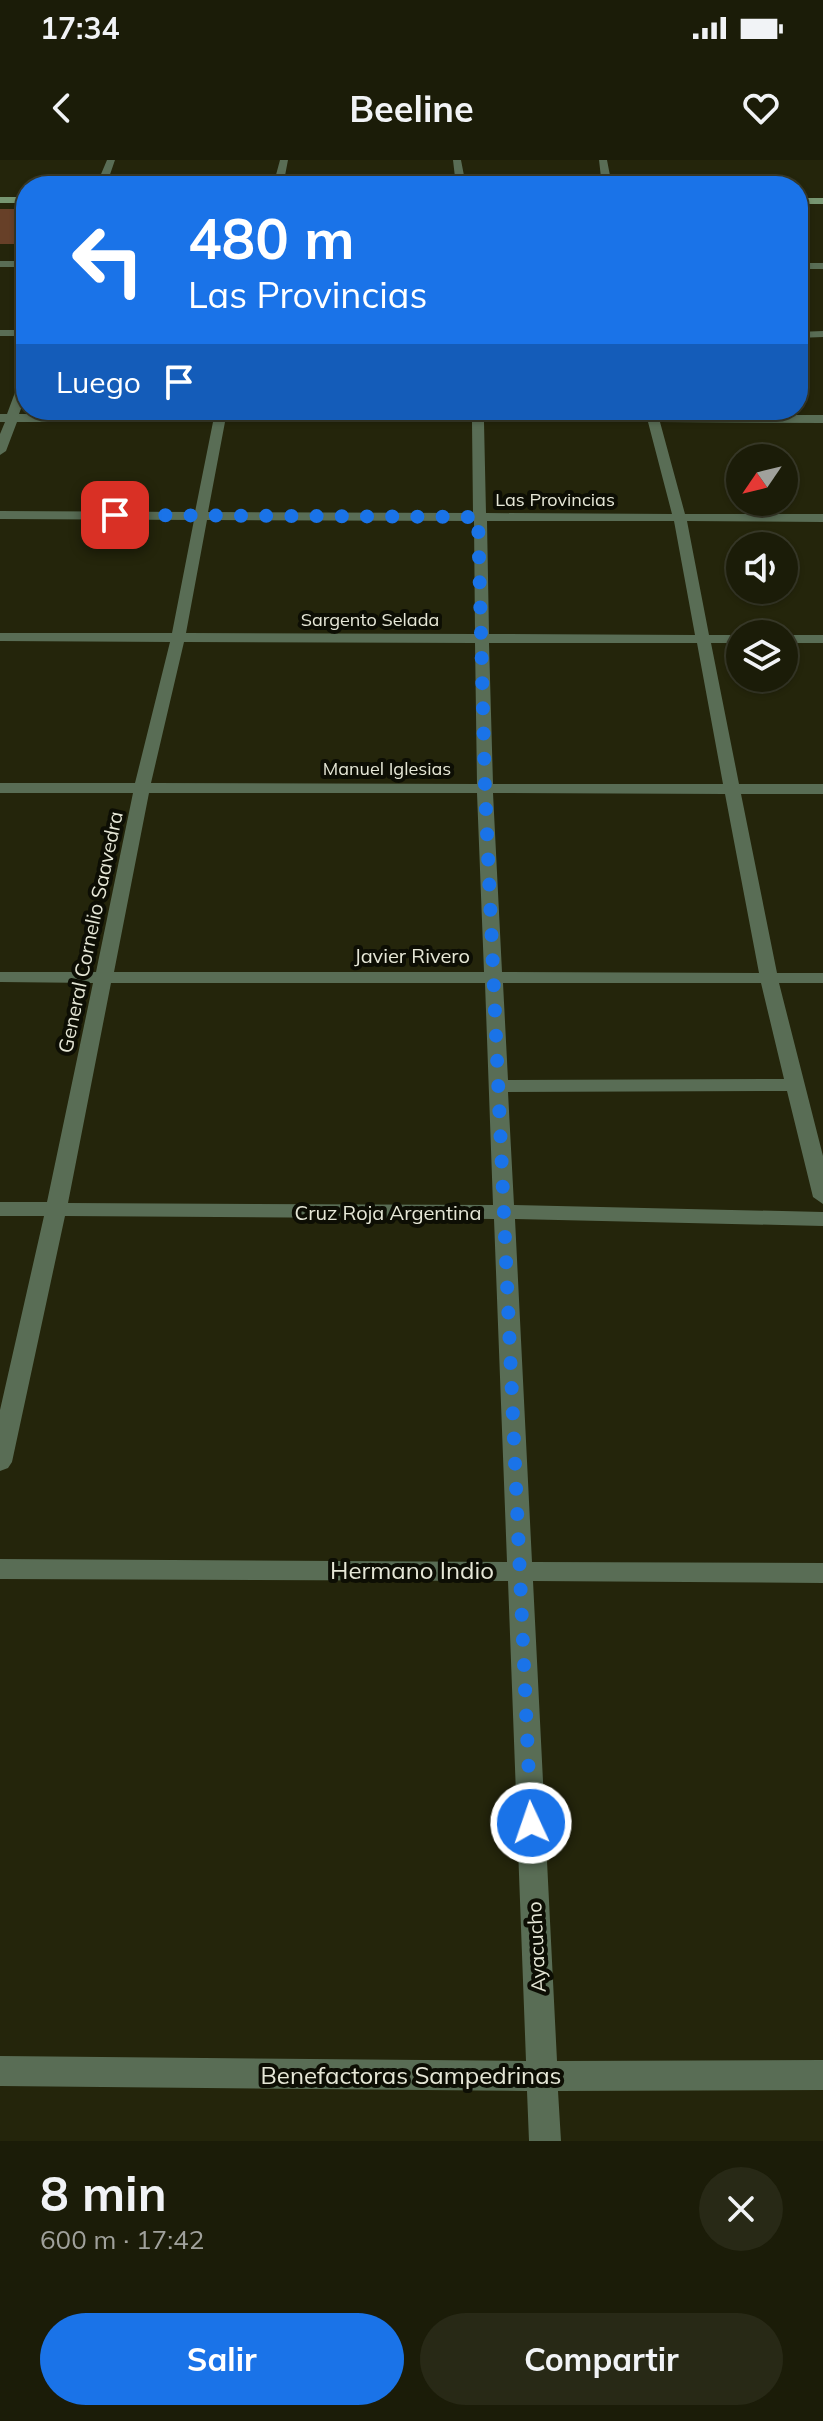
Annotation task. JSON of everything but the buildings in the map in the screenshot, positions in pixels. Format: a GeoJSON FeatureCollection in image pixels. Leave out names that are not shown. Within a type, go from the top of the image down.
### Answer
{"type":"FeatureCollection","features":[{"type":"Feature","properties":{"kind":"street"},"geometry":{"type":"LineString","coordinates":[[0,451],[5,418],[16,398]]}},
{"type":"Feature","properties":{"kind":"street","name":"General Cornelio Saavedra"},"geometry":{"type":"LineString","coordinates":[[0,1462],[56,1210],[142,788],[178,638],[219,420]]}},
{"type":"Feature","properties":{"kind":"street","name":"Ayacucho"},"geometry":{"type":"LineString","coordinates":[[478,420],[485,788],[545,2141]]}},
{"type":"Feature","properties":{"kind":"street"},"geometry":{"type":"LineString","coordinates":[[654,420],[679,516],[769,978],[823,1197]]}},
{"type":"Feature","properties":{"kind":"street","name":"Las Provincias"},"geometry":{"type":"LineString","coordinates":[[0,515],[823,518]]}},
{"type":"Feature","properties":{"kind":"street","name":"Sargento Selada"},"geometry":{"type":"LineString","coordinates":[[0,637],[726,639]]}},
{"type":"Feature","properties":{"kind":"street"},"geometry":{"type":"LineString","coordinates":[[798,639],[823,639]]}},
{"type":"Feature","properties":{"kind":"street","name":"Manuel Iglesias"},"geometry":{"type":"LineString","coordinates":[[0,788],[823,789]]}},
{"type":"Feature","properties":{"kind":"street","name":"Javier Rivero"},"geometry":{"type":"LineString","coordinates":[[0,977],[823,978]]}},
{"type":"Feature","properties":{"kind":"street"},"geometry":{"type":"LineString","coordinates":[[498,1086],[796,1085]]}},
{"type":"Feature","properties":{"kind":"street","name":"Cruz Roja Argentina"},"geometry":{"type":"LineString","coordinates":[[0,1209],[503,1212],[823,1219]]}},
{"type":"Feature","properties":{"kind":"street","name":"Hermano Indio"},"geometry":{"type":"LineString","coordinates":[[0,1569],[823,1573]]}},
{"type":"Feature","properties":{"kind":"street","name":"Benefactoras Sampedrinas"},"geometry":{"type":"LineString","coordinates":[[0,2071],[823,2075]]}},
{"type":"Feature","properties":{"kind":"shaded area"},"geometry":{"type":"Polygon","coordinates":[[[0,209],[16,209],[16,244],[0,244],[0,209]]]}},
{"type":"Feature","properties":{"kind":"route"},"geometry":{"type":"LineString","coordinates":[[115,515],[478,517],[485,788],[531,1823]]}}]}
